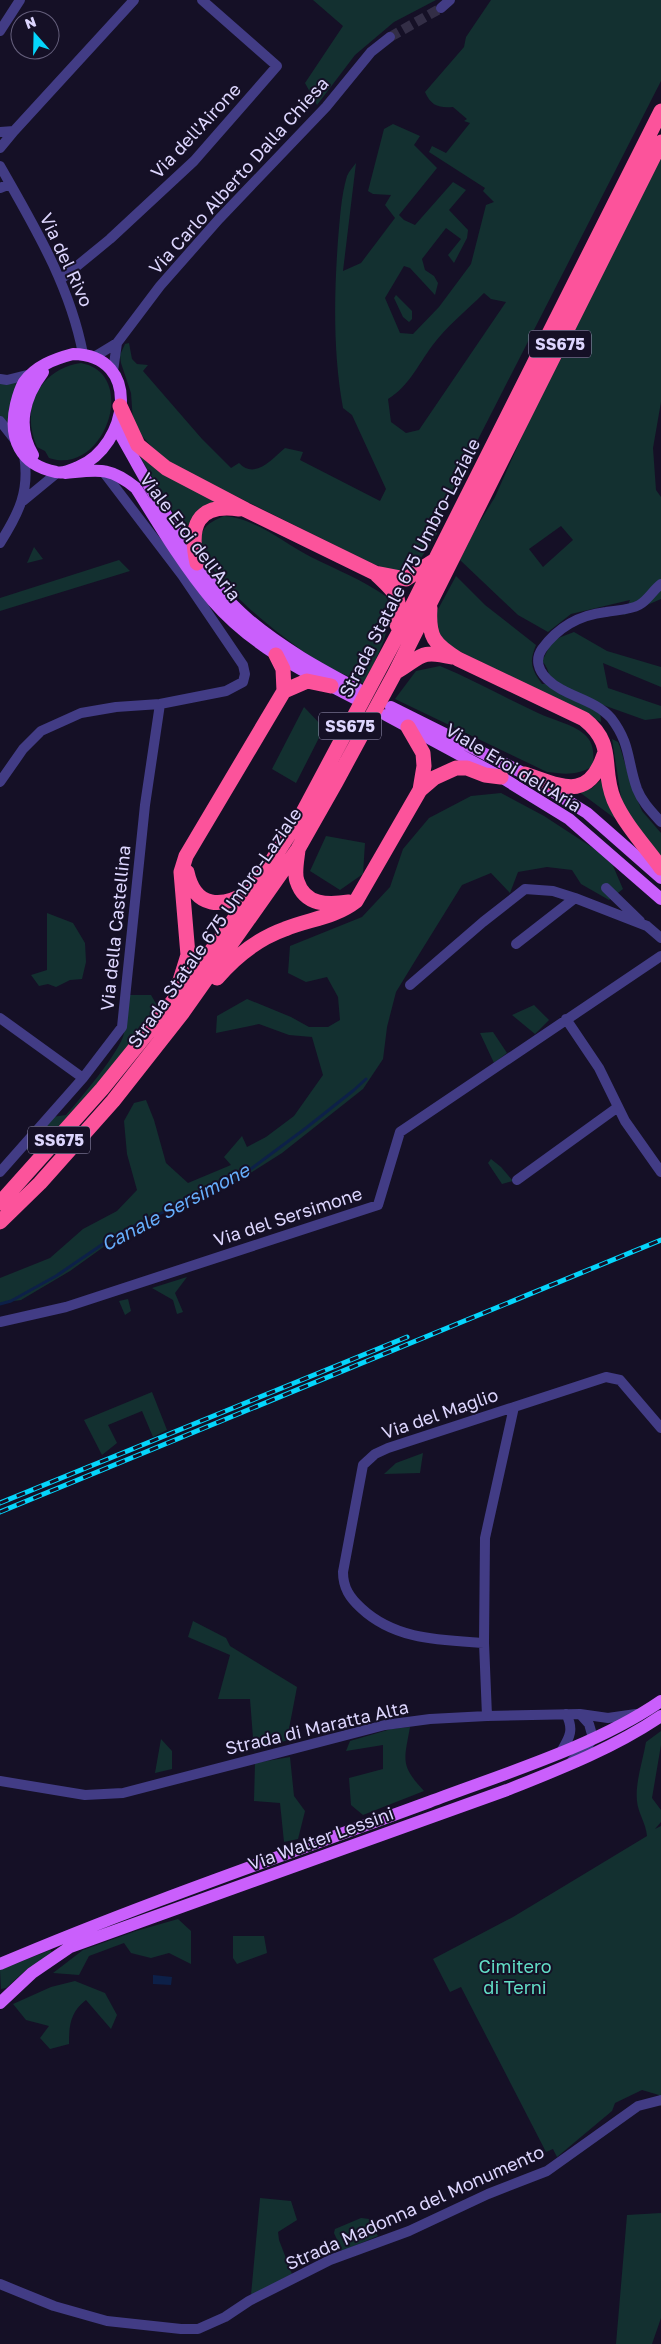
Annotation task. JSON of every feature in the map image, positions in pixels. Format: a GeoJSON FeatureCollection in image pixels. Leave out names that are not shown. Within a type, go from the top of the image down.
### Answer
{"type":"FeatureCollection","features":[{"type":"Feature","properties":{"kind":"highway","name":"Strada Statale 675 Umbro-Laziale"},"geometry":{"type":"LineString","coordinates":[[0,1203],[178,1006],[301,816],[398,634],[440,566],[661,111]]}},
{"type":"Feature","properties":{"kind":"highway","name":"Strada Statale 675 Umbro-Laziale"},"geometry":{"type":"LineString","coordinates":[[453,540],[661,142]]}},
{"type":"Feature","properties":{"kind":"highway"},"geometry":{"type":"LineString","coordinates":[[120,406],[132,434],[148,455],[166,468],[246,510],[375,573],[406,579],[440,566]]}},
{"type":"Feature","properties":{"kind":"highway"},"geometry":{"type":"LineString","coordinates":[[198,563],[193,534],[196,524],[203,516],[221,508],[246,510]]}},
{"type":"Feature","properties":{"kind":"highway","name":"Strada Statale 675 Umbro-Laziale"},"geometry":{"type":"LineString","coordinates":[[0,1222],[40,1183],[82,1137],[178,1006],[298,849],[395,673],[430,601],[440,566]]}},
{"type":"Feature","properties":{"kind":"highway"},"geometry":{"type":"LineString","coordinates":[[375,573],[391,587],[399,600],[398,634]]}},
{"type":"Feature","properties":{"kind":"highway"},"geometry":{"type":"LineString","coordinates":[[430,601],[429,623],[433,639],[443,649],[458,659],[584,719],[600,734],[614,799],[621,814],[661,868]]}},
{"type":"Feature","properties":{"kind":"highway"},"geometry":{"type":"LineString","coordinates":[[395,673],[427,653],[458,659]]}},
{"type":"Feature","properties":{"kind":"highway"},"geometry":{"type":"LineString","coordinates":[[276,655],[283,669],[284,691],[186,856],[181,872],[188,955],[178,1006],[199,1000],[230,963],[258,940],[286,928],[344,910],[356,901],[420,790],[434,778],[456,768],[467,768],[486,775],[501,777]]}},
{"type":"Feature","properties":{"kind":"highway"},"geometry":{"type":"LineString","coordinates":[[284,691],[308,681],[331,686]]}},
{"type":"Feature","properties":{"kind":"highway"},"geometry":{"type":"LineString","coordinates":[[408,727],[424,753],[420,790]]}},
{"type":"Feature","properties":{"kind":"highway"},"geometry":{"type":"LineString","coordinates":[[524,774],[570,787],[581,786],[591,780],[599,770],[605,751]]}},
{"type":"Feature","properties":{"kind":"highway"},"geometry":{"type":"LineString","coordinates":[[298,849],[296,881],[309,899],[328,905],[356,901]]}},
{"type":"Feature","properties":{"kind":"highway"},"geometry":{"type":"LineString","coordinates":[[186,856],[187,874],[192,889],[201,897],[211,902],[223,903],[234,901],[253,890]]}},
{"type":"Feature","properties":{"kind":"main road"},"geometry":{"type":"LineString","coordinates":[[61,473],[90,462],[101,453],[116,427],[120,406],[119,386],[112,371],[102,361],[88,356],[73,354],[54,359],[31,374],[24,383],[14,412],[15,440],[31,463],[44,468],[61,473],[102,469]]}},
{"type":"Feature","properties":{"kind":"main road"},"geometry":{"type":"LineString","coordinates":[[44,468],[30,451],[23,427],[24,411],[34,385],[54,359]]}},
{"type":"Feature","properties":{"kind":"main road","name":"Viale Eroi dell'Aria"},"geometry":{"type":"LineString","coordinates":[[102,469],[122,477],[136,488],[214,602],[238,626],[276,655],[331,686],[356,694],[266,634],[237,609],[198,563],[116,427]]}},
{"type":"Feature","properties":{"kind":"main road","name":"Viale Eroi dell'Aria"},"geometry":{"type":"LineString","coordinates":[[661,878],[587,813],[524,774],[388,711],[408,727],[501,777],[569,819],[661,899]]}},
{"type":"Feature","properties":{"kind":"main road","name":"Via Walter Lessini"},"geometry":{"type":"LineString","coordinates":[[0,1964],[77,1931],[593,1738],[645,1712],[661,1701]]}},
{"type":"Feature","properties":{"kind":"main road","name":"Via Walter Lessini"},"geometry":{"type":"LineString","coordinates":[[0,2003],[32,1973],[70,1948],[566,1767],[646,1726],[661,1716]]}},
{"type":"Feature","properties":{"kind":"street"},"geometry":{"type":"LineString","coordinates":[[0,31],[20,0]]}},
{"type":"Feature","properties":{"kind":"street"},"geometry":{"type":"LineString","coordinates":[[0,148],[134,0]]}},
{"type":"Feature","properties":{"kind":"street","name":"Via dell'Airone"},"geometry":{"type":"LineString","coordinates":[[60,280],[110,239],[194,161],[277,66],[202,0]]}},
{"type":"Feature","properties":{"kind":"street"},"geometry":{"type":"LineString","coordinates":[[441,8],[450,0]]}},
{"type":"Feature","properties":{"kind":"street","name":"Via Carlo Alberto Dalla Chiesa"},"geometry":{"type":"LineString","coordinates":[[112,371],[117,343],[160,286],[219,219],[326,107],[371,52],[390,37]]}},
{"type":"Feature","properties":{"kind":"street"},"geometry":{"type":"LineString","coordinates":[[0,132],[14,131]]}},
{"type":"Feature","properties":{"kind":"street","name":"Via del Rivo"},"geometry":{"type":"LineString","coordinates":[[0,166],[45,246],[77,323],[88,356]]}},
{"type":"Feature","properties":{"kind":"street"},"geometry":{"type":"LineString","coordinates":[[0,188],[10,184]]}},
{"type":"Feature","properties":{"kind":"street","name":"Via Carlo Alberto Dalla Chiesa"},"geometry":{"type":"LineString","coordinates":[[88,356],[117,343]]}},
{"type":"Feature","properties":{"kind":"street"},"geometry":{"type":"LineString","coordinates":[[0,379],[7,380],[31,374]]}},
{"type":"Feature","properties":{"kind":"street"},"geometry":{"type":"LineString","coordinates":[[0,421],[15,440]]}},
{"type":"Feature","properties":{"kind":"street"},"geometry":{"type":"LineString","coordinates":[[0,543],[22,502],[27,482],[24,455]]}},
{"type":"Feature","properties":{"kind":"street"},"geometry":{"type":"LineString","coordinates":[[0,782],[23,748],[41,731],[81,713],[116,706],[160,704],[226,691],[243,682],[245,674],[243,665],[182,575],[102,469]]}},
{"type":"Feature","properties":{"kind":"street"},"geometry":{"type":"LineString","coordinates":[[22,502],[61,473]]}},
{"type":"Feature","properties":{"kind":"street"},"geometry":{"type":"LineString","coordinates":[[661,584],[640,605],[599,613],[567,625],[554,634],[539,654],[539,666],[546,678],[553,684],[594,704],[609,717],[619,730],[630,754],[637,788],[643,802],[661,822]]}},
{"type":"Feature","properties":{"kind":"street","name":"Via della Castellina"},"geometry":{"type":"LineString","coordinates":[[0,1172],[83,1078],[122,1027],[145,805],[160,704]]}},
{"type":"Feature","properties":{"kind":"street"},"geometry":{"type":"LineString","coordinates":[[606,888],[644,925],[661,938]]}},
{"type":"Feature","properties":{"kind":"street"},"geometry":{"type":"LineString","coordinates":[[410,985],[483,922],[525,889],[553,891],[644,925]]}},
{"type":"Feature","properties":{"kind":"street"},"geometry":{"type":"LineString","coordinates":[[516,944],[575,898]]}},
{"type":"Feature","properties":{"kind":"street","name":"Via del Sersimone"},"geometry":{"type":"LineString","coordinates":[[0,1322],[66,1307],[378,1205],[400,1132],[661,956]]}},
{"type":"Feature","properties":{"kind":"street"},"geometry":{"type":"LineString","coordinates":[[0,1018],[83,1078]]}},
{"type":"Feature","properties":{"kind":"street"},"geometry":{"type":"LineString","coordinates":[[566,1019],[599,1068],[625,1121],[661,1172]]}},
{"type":"Feature","properties":{"kind":"street"},"geometry":{"type":"LineString","coordinates":[[516,1180],[618,1108]]}},
{"type":"Feature","properties":{"kind":"street","name":"Via del Maglio"},"geometry":{"type":"LineString","coordinates":[[484,1643],[432,1640],[388,1628],[352,1600],[344,1587],[342,1572],[363,1465],[375,1454],[388,1448],[606,1376],[620,1380],[661,1428]]}},
{"type":"Feature","properties":{"kind":"street","name":"Via del Maglio"},"geometry":{"type":"LineString","coordinates":[[487,1716],[484,1643],[485,1538],[514,1407]]}},
{"type":"Feature","properties":{"kind":"street","name":"Strada di Maratta Alta"},"geometry":{"type":"LineString","coordinates":[[0,1781],[85,1795],[123,1793],[385,1725],[430,1719],[487,1716],[580,1714],[608,1718],[645,1712]]}},
{"type":"Feature","properties":{"kind":"street"},"geometry":{"type":"LineString","coordinates":[[562,1750],[569,1738],[572,1725],[566,1714]]}},
{"type":"Feature","properties":{"kind":"street"},"geometry":{"type":"LineString","coordinates":[[566,1767],[587,1747],[593,1738],[589,1724],[580,1714]]}},
{"type":"Feature","properties":{"kind":"street","name":"Strada Madonna del Monumento"},"geometry":{"type":"LineString","coordinates":[[0,2284],[54,2306],[107,2321],[180,2329],[198,2329],[225,2317],[249,2301],[330,2260],[409,2230],[488,2194],[547,2171],[638,2106],[661,2100]]}},
{"type":"Feature","properties":{"kind":"green space"},"geometry":{"type":"Polygon","coordinates":[[[313,0],[436,0],[394,22],[355,55],[317,105],[305,83],[343,26],[313,0]]]}},
{"type":"Feature","properties":{"kind":"green space"},"geometry":{"type":"Polygon","coordinates":[[[491,0],[661,0],[661,81],[440,514],[437,534],[419,561],[405,570],[394,571],[373,564],[165,461],[141,435],[133,421],[131,393],[120,355],[125,344],[129,343],[132,359],[137,364],[148,365],[143,371],[202,439],[231,468],[239,463],[245,468],[257,469],[269,462],[285,448],[303,452],[300,460],[380,501],[386,489],[352,415],[343,408],[337,366],[335,303],[343,191],[347,176],[356,163],[343,271],[361,263],[395,218],[385,205],[391,195],[373,194],[368,191],[384,129],[393,124],[420,136],[414,145],[437,168],[399,215],[404,220],[415,225],[453,182],[466,190],[449,210],[468,230],[467,238],[454,263],[448,255],[461,239],[446,228],[422,259],[425,270],[434,276],[438,283],[435,295],[410,268],[404,266],[385,298],[400,333],[413,334],[439,307],[471,264],[486,205],[494,202],[483,191],[485,188],[429,152],[432,146],[446,153],[470,123],[464,121],[467,119],[453,107],[444,107],[433,103],[425,92],[464,47],[466,37],[491,0]],[[484,293],[457,319],[432,346],[402,388],[388,399],[391,422],[406,433],[419,430],[506,302],[491,299],[484,293]]]}},
{"type":"Feature","properties":{"kind":"green space"},"geometry":{"type":"Polygon","coordinates":[[[661,158],[661,402],[653,448],[656,490],[661,497],[661,599],[624,615],[630,600],[571,614],[548,632],[518,615],[460,560],[476,528],[495,497],[557,358],[661,158]],[[561,526],[529,549],[543,567],[573,540],[561,526]]]}},
{"type":"Feature","properties":{"kind":"green space"},"geometry":{"type":"Polygon","coordinates":[[[396,295],[412,311],[412,319],[409,322],[403,317],[394,298],[396,295]]]}},
{"type":"Feature","properties":{"kind":"green space"},"geometry":{"type":"Polygon","coordinates":[[[81,363],[99,371],[109,385],[111,403],[108,422],[99,439],[86,453],[69,460],[49,458],[45,451],[37,447],[32,433],[32,405],[44,382],[54,373],[81,363]]]}},
{"type":"Feature","properties":{"kind":"green space"},"geometry":{"type":"Polygon","coordinates":[[[17,382],[10,425],[0,416],[0,384],[17,382]]]}},
{"type":"Feature","properties":{"kind":"green space"},"geometry":{"type":"Polygon","coordinates":[[[139,455],[219,503],[206,506],[197,512],[190,522],[186,534],[139,455]]]}},
{"type":"Feature","properties":{"kind":"green space"},"geometry":{"type":"Polygon","coordinates":[[[224,516],[247,521],[258,526],[311,557],[359,580],[387,597],[389,620],[387,631],[364,684],[324,665],[306,653],[266,623],[225,584],[210,564],[202,546],[205,528],[224,516]]]}},
{"type":"Feature","properties":{"kind":"green space"},"geometry":{"type":"Polygon","coordinates":[[[34,547],[43,559],[27,563],[34,547]]]}},
{"type":"Feature","properties":{"kind":"green space"},"geometry":{"type":"Polygon","coordinates":[[[119,560],[130,571],[0,611],[0,598],[119,560]]]}},
{"type":"Feature","properties":{"kind":"green space"},"geometry":{"type":"Polygon","coordinates":[[[456,576],[485,605],[536,645],[532,656],[532,665],[535,674],[542,684],[547,684],[549,675],[542,661],[553,640],[574,632],[607,651],[661,667],[661,687],[603,663],[608,688],[661,706],[661,718],[645,720],[603,705],[600,710],[601,722],[453,648],[438,635],[436,613],[456,576]]]}},
{"type":"Feature","properties":{"kind":"green space"},"geometry":{"type":"Polygon","coordinates":[[[440,666],[579,731],[592,744],[593,766],[576,773],[547,772],[395,699],[416,671],[440,666]]]}},
{"type":"Feature","properties":{"kind":"green space"},"geometry":{"type":"Polygon","coordinates":[[[304,707],[324,728],[296,783],[272,769],[304,707]]]}},
{"type":"Feature","properties":{"kind":"green space"},"geometry":{"type":"Polygon","coordinates":[[[612,739],[618,742],[632,787],[642,811],[661,833],[661,857],[623,810],[612,739]]]}},
{"type":"Feature","properties":{"kind":"green space"},"geometry":{"type":"Polygon","coordinates":[[[602,779],[617,820],[578,791],[591,789],[602,779]]]}},
{"type":"Feature","properties":{"kind":"green space"},"geometry":{"type":"Polygon","coordinates":[[[501,793],[544,816],[610,859],[623,889],[609,900],[581,884],[572,870],[547,867],[518,872],[510,893],[491,873],[462,885],[396,992],[387,1027],[383,1059],[363,1089],[282,1153],[244,1177],[130,1228],[70,1271],[21,1300],[0,1303],[0,1278],[50,1258],[83,1229],[117,1211],[137,1190],[127,1154],[124,1121],[134,1103],[146,1100],[154,1120],[166,1163],[188,1183],[231,1165],[224,1157],[242,1136],[247,1147],[266,1137],[294,1116],[323,1075],[312,1037],[289,1035],[259,1024],[216,1033],[217,1016],[247,999],[291,1017],[309,1027],[328,1027],[340,1020],[338,997],[327,977],[306,982],[288,973],[290,946],[362,917],[390,887],[403,849],[429,818],[471,796],[501,793]]]}},
{"type":"Feature","properties":{"kind":"green space"},"geometry":{"type":"Polygon","coordinates":[[[326,836],[365,843],[363,874],[340,890],[310,871],[326,836]]]}},
{"type":"Feature","properties":{"kind":"green space"},"geometry":{"type":"Polygon","coordinates":[[[47,913],[73,923],[85,943],[86,962],[82,979],[70,980],[56,987],[48,984],[39,986],[31,975],[47,970],[47,913]]]}},
{"type":"Feature","properties":{"kind":"green space"},"geometry":{"type":"Polygon","coordinates":[[[126,995],[151,995],[158,1007],[133,1043],[40,1152],[25,1149],[52,1117],[66,1115],[116,1051],[124,1033],[126,995]]]}},
{"type":"Feature","properties":{"kind":"green space"},"geometry":{"type":"Polygon","coordinates":[[[534,1005],[549,1020],[535,1034],[512,1015],[534,1005]]]}},
{"type":"Feature","properties":{"kind":"green space"},"geometry":{"type":"Polygon","coordinates":[[[493,1032],[507,1053],[494,1063],[480,1033],[493,1032]]]}},
{"type":"Feature","properties":{"kind":"green space"},"geometry":{"type":"Polygon","coordinates":[[[491,1159],[513,1181],[502,1184],[488,1163],[491,1159]]]}},
{"type":"Feature","properties":{"kind":"green space"},"geometry":{"type":"Polygon","coordinates":[[[187,1277],[175,1293],[183,1312],[177,1314],[173,1300],[152,1288],[187,1277]]]}},
{"type":"Feature","properties":{"kind":"green space"},"geometry":{"type":"Polygon","coordinates":[[[128,1299],[131,1311],[125,1315],[119,1301],[128,1299]]]}},
{"type":"Feature","properties":{"kind":"green space"},"geometry":{"type":"Polygon","coordinates":[[[152,1392],[167,1430],[153,1437],[142,1411],[108,1425],[117,1443],[102,1455],[84,1420],[152,1392]]]}},
{"type":"Feature","properties":{"kind":"green space"},"geometry":{"type":"Polygon","coordinates":[[[423,1453],[420,1473],[384,1474],[396,1463],[423,1453]]]}},
{"type":"Feature","properties":{"kind":"green space"},"geometry":{"type":"Polygon","coordinates":[[[193,1621],[226,1638],[230,1646],[297,1687],[288,1734],[291,1739],[254,1751],[250,1699],[218,1699],[230,1655],[188,1637],[193,1621]]]}},
{"type":"Feature","properties":{"kind":"green space"},"geometry":{"type":"Polygon","coordinates":[[[410,1727],[405,1755],[407,1768],[424,1791],[363,1815],[351,1805],[349,1778],[383,1769],[383,1745],[346,1751],[350,1741],[391,1729],[410,1727]]]}},
{"type":"Feature","properties":{"kind":"green space","name":"Cimitero di Terni"},"geometry":{"type":"Polygon","coordinates":[[[661,1731],[661,1745],[652,1798],[661,1810],[661,1822],[655,1829],[661,1826],[661,2106],[659,2105],[659,2095],[642,2090],[615,2103],[612,2111],[557,2157],[553,2149],[546,2152],[461,1987],[450,1992],[433,1959],[513,1917],[647,1836],[638,1805],[637,1787],[646,1742],[661,1731]]]}},
{"type":"Feature","properties":{"kind":"green space"},"geometry":{"type":"Polygon","coordinates":[[[161,1739],[172,1751],[172,1769],[155,1773],[161,1739]]]}},
{"type":"Feature","properties":{"kind":"green space"},"geometry":{"type":"Polygon","coordinates":[[[290,1757],[294,1796],[305,1811],[298,1839],[284,1842],[280,1803],[254,1801],[255,1763],[290,1757]]]}},
{"type":"Feature","properties":{"kind":"green space"},"geometry":{"type":"Polygon","coordinates":[[[178,1919],[191,1931],[191,1964],[169,1953],[151,1958],[131,1953],[124,1943],[89,1956],[79,1975],[53,1973],[83,1950],[136,1931],[178,1919]]]}},
{"type":"Feature","properties":{"kind":"green space"},"geometry":{"type":"Polygon","coordinates":[[[233,1936],[264,1936],[267,1953],[237,1964],[233,1958],[233,1936]]]}},
{"type":"Feature","properties":{"kind":"green space"},"geometry":{"type":"Polygon","coordinates":[[[50,1950],[53,1953],[27,1969],[6,1988],[1,1989],[0,1970],[50,1950]]]}},
{"type":"Feature","properties":{"kind":"green space"},"geometry":{"type":"Polygon","coordinates":[[[75,1981],[105,1993],[117,2015],[111,2029],[86,2000],[74,2014],[69,2031],[69,2044],[50,2049],[40,2038],[49,2026],[26,2020],[13,2004],[51,1987],[75,1981]]]}},
{"type":"Feature","properties":{"kind":"green space"},"geometry":{"type":"Polygon","coordinates":[[[260,2198],[291,2201],[297,2220],[278,2232],[279,2240],[292,2274],[251,2295],[260,2198]]]}},
{"type":"Feature","properties":{"kind":"green space"},"geometry":{"type":"Polygon","coordinates":[[[661,2213],[661,2318],[652,2344],[616,2344],[627,2215],[661,2213]]]}},
{"type":"Feature","properties":{"kind":"green space"},"geometry":{"type":"Polygon","coordinates":[[[361,2218],[369,2219],[378,2236],[342,2251],[334,2233],[335,2229],[361,2218]]]}},
{"type":"Feature","properties":{"kind":"water"},"geometry":{"type":"Polygon","coordinates":[[[153,1975],[172,1977],[171,1985],[153,1984],[153,1975]]]}},
{"type":"Feature","properties":{"kind":"waterway","name":"Canale Sersimone"},"geometry":{"type":"LineString","coordinates":[[0,1304],[11,1301],[56,1276],[119,1233],[244,1174],[306,1128],[366,1079]]}},
{"type":"Feature","properties":{"kind":"tunnel"},"geometry":{"type":"LineString","coordinates":[[390,37],[441,8]]}},
{"type":"Feature","properties":{"kind":"railway"},"geometry":{"type":"LineString","coordinates":[[0,1512],[661,1240]]}},
{"type":"Feature","properties":{"kind":"railway"},"geometry":{"type":"LineString","coordinates":[[0,1503],[407,1337]]}}]}
